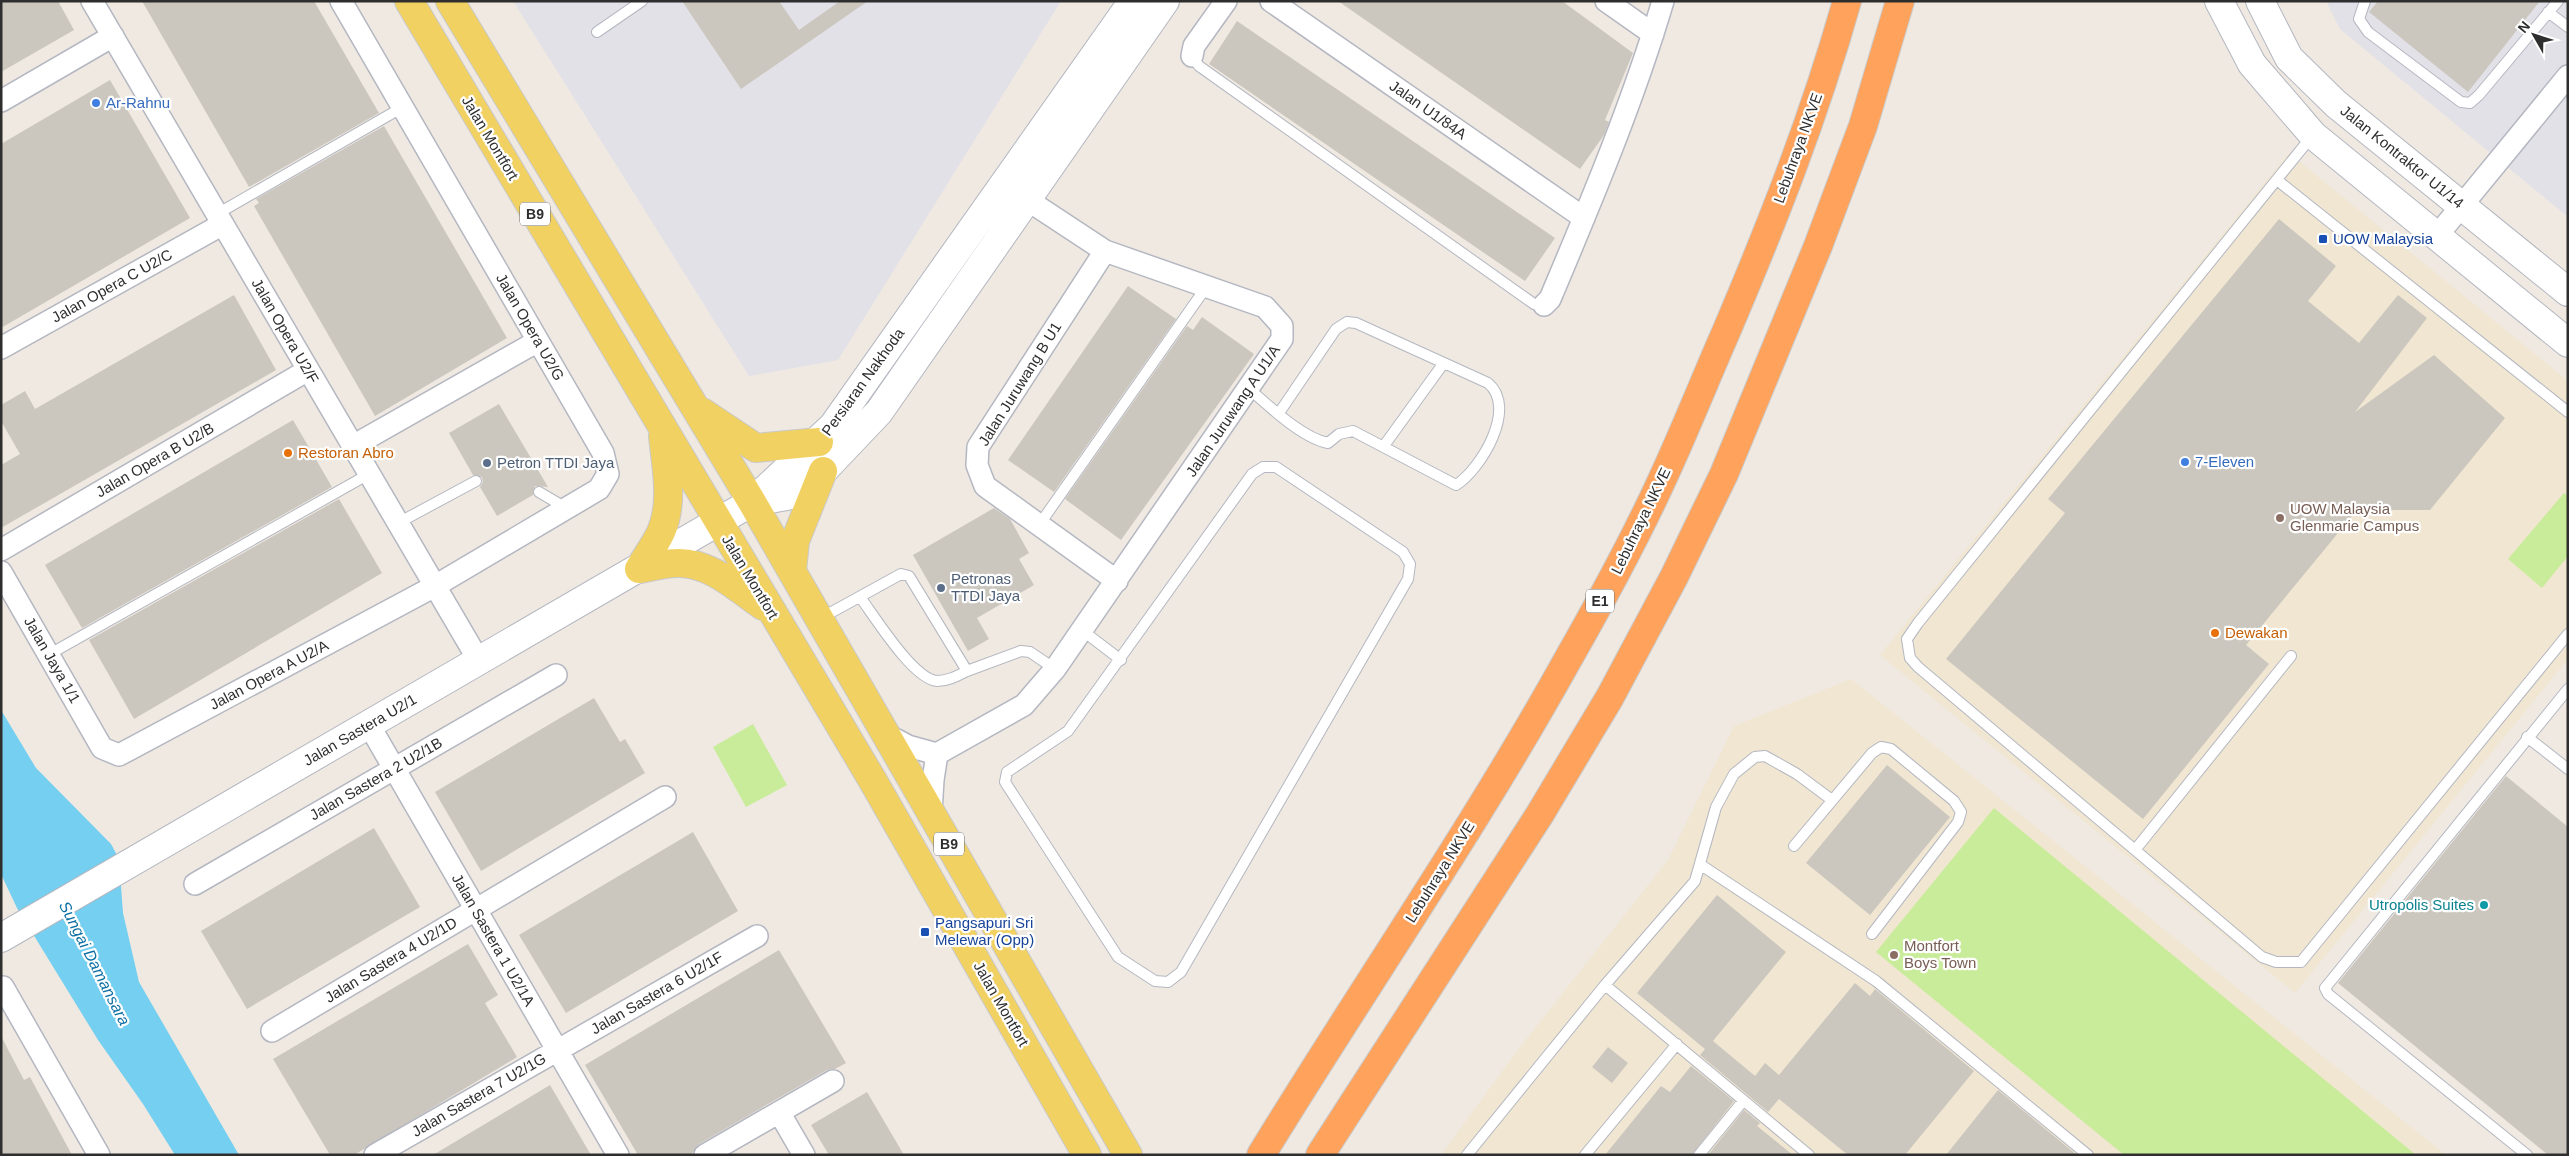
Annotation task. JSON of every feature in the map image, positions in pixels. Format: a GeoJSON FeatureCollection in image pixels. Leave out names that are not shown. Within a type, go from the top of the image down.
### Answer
{"type":"FeatureCollection","features":[{"type":"Feature","properties":{"kind":"highway","name":"Lebuhraya NKVE"},"geometry":{"type":"LineString","coordinates":[[1260,1155],[1521,741],[1571,656],[1638,528],[1684,430],[1753,267],[1814,105],[1846,1]]}},
{"type":"Feature","properties":{"kind":"highway"},"geometry":{"type":"LineString","coordinates":[[1320,1155],[1540,814],[1610,697],[1674,578],[1724,474],[1818,246],[1863,126],[1900,1]]}},
{"type":"Feature","properties":{"kind":"main road","name":"Jalan Montfort"},"geometry":{"type":"LineString","coordinates":[[409,1],[770,611],[873,780],[1082,1146]]}},
{"type":"Feature","properties":{"kind":"main road","name":"B9"},"geometry":{"type":"LineString","coordinates":[[450,1],[752,502],[1128,1155]]}},
{"type":"Feature","properties":{"kind":"main road"},"geometry":{"type":"LineString","coordinates":[[693,406],[756,448],[819,442]]}},
{"type":"Feature","properties":{"kind":"main road"},"geometry":{"type":"LineString","coordinates":[[639,570],[661,532],[666,512],[668,486],[662,427]]}},
{"type":"Feature","properties":{"kind":"main road"},"geometry":{"type":"LineString","coordinates":[[792,571],[795,540],[823,471]]}},
{"type":"Feature","properties":{"kind":"main road"},"geometry":{"type":"LineString","coordinates":[[639,570],[677,563],[696,565],[712,570],[770,611]]}},
{"type":"Feature","properties":{"kind":"street","name":"Jalan Opera U2/F"},"geometry":{"type":"LineString","coordinates":[[92,1],[479,661]]}},
{"type":"Feature","properties":{"kind":"street","name":"Jalan Opera U2/G"},"geometry":{"type":"LineString","coordinates":[[341,1],[603,454],[608,474],[599,489],[435,586]]}},
{"type":"Feature","properties":{"kind":"street","name":"Persiaran Nakhoda"},"geometry":{"type":"LineString","coordinates":[[752,502],[776,478],[819,442],[834,426],[1133,1]]}},
{"type":"Feature","properties":{"kind":"street","name":"Persiaran Nakhoda"},"geometry":{"type":"LineString","coordinates":[[752,502],[787,496],[823,471],[879,412],[1165,1]]}},
{"type":"Feature","properties":{"kind":"street"},"geometry":{"type":"LineString","coordinates":[[1192,56],[1194,46],[1226,1]]}},
{"type":"Feature","properties":{"kind":"street","name":"Jalan U1/84A"},"geometry":{"type":"LineString","coordinates":[[1271,1],[1584,218]]}},
{"type":"Feature","properties":{"kind":"street"},"geometry":{"type":"LineString","coordinates":[[1606,1],[1653,34]]}},
{"type":"Feature","properties":{"kind":"street"},"geometry":{"type":"LineString","coordinates":[[1544,304],[1550,299],[1584,218],[1653,34],[1662,1]]}},
{"type":"Feature","properties":{"kind":"street"},"geometry":{"type":"LineString","coordinates":[[2219,1],[2252,64],[2312,135],[2568,343]]}},
{"type":"Feature","properties":{"kind":"street","name":"Jalan Kontraktor U1/14"},"geometry":{"type":"LineString","coordinates":[[2260,1],[2289,58],[2336,104],[2568,292]]}},
{"type":"Feature","properties":{"kind":"street"},"geometry":{"type":"LineString","coordinates":[[1,102],[113,36]]}},
{"type":"Feature","properties":{"kind":"street"},"geometry":{"type":"LineString","coordinates":[[2436,237],[2568,76]]}},
{"type":"Feature","properties":{"kind":"street","name":"Jalan Juruwang A U1/A"},"geometry":{"type":"LineString","coordinates":[[938,754],[1024,705],[1055,669],[1083,631],[1282,339],[1282,326],[1265,307],[1105,252],[1003,184]]}},
{"type":"Feature","properties":{"kind":"street","name":"Jalan Opera C U2/C"},"geometry":{"type":"LineString","coordinates":[[1,348],[220,219]]}},
{"type":"Feature","properties":{"kind":"street","name":"Jalan Juruwang B U1"},"geometry":{"type":"LineString","coordinates":[[1105,252],[978,447],[977,465],[985,486],[1116,581]]}},
{"type":"Feature","properties":{"kind":"street"},"geometry":{"type":"LineString","coordinates":[[353,446],[538,341]]}},
{"type":"Feature","properties":{"kind":"street","name":"Jalan Opera B U2/B"},"geometry":{"type":"LineString","coordinates":[[1,550],[308,370]]}},
{"type":"Feature","properties":{"kind":"street","name":"Jalan Sastera U2/1"},"geometry":{"type":"LineString","coordinates":[[1,938],[719,524],[752,502]]}},
{"type":"Feature","properties":{"kind":"street","name":"Jalan Jaya 1/1"},"geometry":{"type":"LineString","coordinates":[[1,572],[102,748]]}},
{"type":"Feature","properties":{"kind":"street","name":"Jalan Opera A U2/A"},"geometry":{"type":"LineString","coordinates":[[102,748],[119,755],[435,586]]}},
{"type":"Feature","properties":{"kind":"street","name":"Jalan Sastera 2 U2/1B"},"geometry":{"type":"LineString","coordinates":[[195,884],[556,675]]}},
{"type":"Feature","properties":{"kind":"street","name":"Jalan Sastera 1 U2/1A"},"geometry":{"type":"LineString","coordinates":[[369,725],[618,1155]]}},
{"type":"Feature","properties":{"kind":"street"},"geometry":{"type":"LineString","coordinates":[[887,735],[908,746],[938,754],[932,780],[931,812]]}},
{"type":"Feature","properties":{"kind":"street","name":"Jalan Sastera 4 U2/1D"},"geometry":{"type":"LineString","coordinates":[[272,1031],[665,797]]}},
{"type":"Feature","properties":{"kind":"street","name":"Jalan Sastera 6 U2/1F"},"geometry":{"type":"LineString","coordinates":[[557,1050],[757,936]]}},
{"type":"Feature","properties":{"kind":"street"},"geometry":{"type":"LineString","coordinates":[[3,987],[99,1155]]}},
{"type":"Feature","properties":{"kind":"street","name":"Jalan Sastera 7 U2/1G"},"geometry":{"type":"LineString","coordinates":[[375,1155],[557,1050]]}},
{"type":"Feature","properties":{"kind":"street"},"geometry":{"type":"LineString","coordinates":[[705,1155],[833,1080]]}},
{"type":"Feature","properties":{"kind":"street"},"geometry":{"type":"LineString","coordinates":[[779,1112],[804,1155]]}},
{"type":"Feature","properties":{"kind":"lane"},"geometry":{"type":"LineString","coordinates":[[597,32],[642,1]]}},
{"type":"Feature","properties":{"kind":"lane"},"geometry":{"type":"LineString","coordinates":[[2365,1],[2359,19],[2368,32],[2460,102],[2470,103],[2479,95],[2558,1]]}},
{"type":"Feature","properties":{"kind":"lane"},"geometry":{"type":"LineString","coordinates":[[2548,12],[2568,27]]}},
{"type":"Feature","properties":{"kind":"lane"},"geometry":{"type":"LineString","coordinates":[[1192,56],[1199,66],[1534,304],[1544,304]]}},
{"type":"Feature","properties":{"kind":"lane"},"geometry":{"type":"LineString","coordinates":[[220,219],[402,107]]}},
{"type":"Feature","properties":{"kind":"lane"},"geometry":{"type":"LineString","coordinates":[[2312,135],[1907,639],[1910,658],[1918,668],[2262,957],[2276,962],[2301,962],[2568,634]]}},
{"type":"Feature","properties":{"kind":"lane"},"geometry":{"type":"LineString","coordinates":[[2277,180],[2568,412]]}},
{"type":"Feature","properties":{"kind":"lane"},"geometry":{"type":"LineString","coordinates":[[1039,525],[1207,286]]}},
{"type":"Feature","properties":{"kind":"lane"},"geometry":{"type":"LineString","coordinates":[[1248,388],[1278,413],[1316,440],[1328,443],[1339,434],[1353,432],[1456,485],[1465,480],[1493,438],[1500,414],[1498,395],[1488,383],[1356,323],[1347,322],[1336,329],[1278,413]]}},
{"type":"Feature","properties":{"kind":"lane"},"geometry":{"type":"LineString","coordinates":[[1383,447],[1443,364]]}},
{"type":"Feature","properties":{"kind":"lane"},"geometry":{"type":"LineString","coordinates":[[1263,467],[1276,467],[1403,552],[1410,564],[1408,579],[1181,972],[1168,982],[1155,981],[1118,957],[1005,782],[1007,772],[1068,731],[1121,660],[1252,474],[1263,467]]}},
{"type":"Feature","properties":{"kind":"lane"},"geometry":{"type":"LineString","coordinates":[[48,655],[369,474]]}},
{"type":"Feature","properties":{"kind":"lane"},"geometry":{"type":"LineString","coordinates":[[398,523],[476,481]]}},
{"type":"Feature","properties":{"kind":"lane"},"geometry":{"type":"LineString","coordinates":[[540,492],[568,509]]}},
{"type":"Feature","properties":{"kind":"lane"},"geometry":{"type":"LineString","coordinates":[[820,619],[901,574],[910,576],[967,672]]}},
{"type":"Feature","properties":{"kind":"lane"},"geometry":{"type":"LineString","coordinates":[[860,597],[912,666],[925,676],[936,681],[950,679],[1021,651],[1030,652],[1055,669]]}},
{"type":"Feature","properties":{"kind":"lane"},"geometry":{"type":"LineString","coordinates":[[1083,631],[1121,660]]}},
{"type":"Feature","properties":{"kind":"lane"},"geometry":{"type":"LineString","coordinates":[[2135,850],[2291,656]]}},
{"type":"Feature","properties":{"kind":"lane"},"geometry":{"type":"LineString","coordinates":[[2527,1155],[2328,994],[2325,988],[2527,737],[2568,689]]}},
{"type":"Feature","properties":{"kind":"lane"},"geometry":{"type":"LineString","coordinates":[[2527,737],[2568,769]]}},
{"type":"Feature","properties":{"kind":"lane"},"geometry":{"type":"LineString","coordinates":[[1794,846],[1872,753],[1881,747],[1891,749],[1954,801],[1961,812],[1958,822],[1872,934]]}},
{"type":"Feature","properties":{"kind":"lane"},"geometry":{"type":"LineString","coordinates":[[1472,1153],[1605,984],[1695,881],[1716,807],[1734,774],[1755,757],[1765,756],[1797,774],[1832,800]]}},
{"type":"Feature","properties":{"kind":"lane"},"geometry":{"type":"LineString","coordinates":[[1701,864],[1876,981],[2088,1155]]}},
{"type":"Feature","properties":{"kind":"lane"},"geometry":{"type":"LineString","coordinates":[[1605,984],[1809,1155]]}},
{"type":"Feature","properties":{"kind":"lane"},"geometry":{"type":"LineString","coordinates":[[1585,1155],[1676,1044]]}},
{"type":"Feature","properties":{"kind":"lane"},"geometry":{"type":"LineString","coordinates":[[1699,1155],[1743,1101]]}},
{"type":"Feature","properties":{"kind":"shaded area"},"geometry":{"type":"Polygon","coordinates":[[[513,1],[1061,1],[838,360],[749,376],[513,1]]]}},
{"type":"Feature","properties":{"kind":"shaded area"},"geometry":{"type":"Polygon","coordinates":[[[2326,1],[2568,1],[2568,217],[2340,29],[2326,1]]]}},
{"type":"Feature","properties":{"kind":"shaded area","name":"UOW Malaysia Glenmarie Campus"},"geometry":{"type":"Polygon","coordinates":[[[2289,153],[2568,381],[2568,659],[2295,993],[1880,655],[2289,153]]]}},
{"type":"Feature","properties":{"kind":"shaded area","name":"Montfort Boys Town"},"geometry":{"type":"Polygon","coordinates":[[[1851,679],[2446,1155],[1441,1155],[1517,1051],[1668,860],[1734,726],[1851,679]]]}},
{"type":"Feature","properties":{"kind":"green space"},"geometry":{"type":"Polygon","coordinates":[[[2564,493],[2568,496],[2568,556],[2542,588],[2508,559],[2564,493]]]}},
{"type":"Feature","properties":{"kind":"green space"},"geometry":{"type":"Polygon","coordinates":[[[753,724],[787,785],[746,807],[713,747],[753,724]]]}},
{"type":"Feature","properties":{"kind":"green space"},"geometry":{"type":"Polygon","coordinates":[[[1994,808],[2416,1155],[2124,1155],[1876,952],[1994,808]]]}},
{"type":"Feature","properties":{"kind":"water","name":"Sungai Damansara"},"geometry":{"type":"Polygon","coordinates":[[[1,710],[36,768],[111,844],[119,859],[123,913],[139,982],[239,1155],[175,1155],[143,1104],[98,1040],[17,908],[1,874],[1,710]]]}},
{"type":"Feature","properties":{"kind":"building"},"geometry":{"type":"Polygon","coordinates":[[[1,1],[58,1],[74,30],[1,72],[1,1]]]}},
{"type":"Feature","properties":{"kind":"building"},"geometry":{"type":"Polygon","coordinates":[[[142,1],[314,1],[379,113],[249,187],[142,1]]]}},
{"type":"Feature","properties":{"kind":"building"},"geometry":{"type":"Polygon","coordinates":[[[682,1],[779,1],[799,30],[840,1],[868,1],[741,89],[682,1]]]}},
{"type":"Feature","properties":{"kind":"building"},"geometry":{"type":"Polygon","coordinates":[[[1338,1],[1562,1],[1633,53],[1605,120],[1609,122],[1604,135],[1580,169],[1338,1]]]}},
{"type":"Feature","properties":{"kind":"building"},"geometry":{"type":"Polygon","coordinates":[[[2378,1],[2540,1],[2468,92],[2369,12],[2378,1]]]}},
{"type":"Feature","properties":{"kind":"building"},"geometry":{"type":"Polygon","coordinates":[[[1237,21],[1555,238],[1525,281],[1209,64],[1237,21]]]}},
{"type":"Feature","properties":{"kind":"building"},"geometry":{"type":"Polygon","coordinates":[[[110,80],[190,218],[1,328],[1,144],[110,80]]]}},
{"type":"Feature","properties":{"kind":"building"},"geometry":{"type":"Polygon","coordinates":[[[384,126],[507,338],[375,416],[254,206],[259,203],[256,199],[384,126]]]}},
{"type":"Feature","properties":{"kind":"building"},"geometry":{"type":"Polygon","coordinates":[[[2279,219],[2336,266],[2308,301],[2359,343],[2398,295],[2427,318],[2355,412],[2434,355],[2505,418],[2430,510],[2357,510],[2246,645],[2269,664],[2143,819],[1946,659],[2065,513],[2048,499],[2279,219]]]}},
{"type":"Feature","properties":{"kind":"building"},"geometry":{"type":"Polygon","coordinates":[[[1128,286],[1176,319],[1054,492],[1008,460],[1128,286]]]}},
{"type":"Feature","properties":{"kind":"building"},"geometry":{"type":"Polygon","coordinates":[[[234,295],[276,370],[1,528],[1,465],[20,454],[1,421],[1,405],[25,391],[35,409],[234,295]]]}},
{"type":"Feature","properties":{"kind":"building"},"geometry":{"type":"Polygon","coordinates":[[[1202,317],[1254,354],[1121,540],[1065,499],[1187,326],[1193,330],[1202,317]]]}},
{"type":"Feature","properties":{"kind":"building"},"geometry":{"type":"Polygon","coordinates":[[[499,404],[548,487],[535,486],[533,495],[497,516],[480,487],[483,482],[482,477],[473,475],[449,433],[499,404]]]}},
{"type":"Feature","properties":{"kind":"building"},"geometry":{"type":"Polygon","coordinates":[[[293,420],[332,487],[82,628],[45,565],[293,420]]]}},
{"type":"Feature","properties":{"kind":"building"},"geometry":{"type":"Polygon","coordinates":[[[339,499],[382,573],[134,719],[89,640],[339,499]]]}},
{"type":"Feature","properties":{"kind":"building"},"geometry":{"type":"Polygon","coordinates":[[[994,508],[1010,519],[1029,553],[1019,559],[1034,585],[977,618],[989,639],[968,651],[913,555],[994,508]]]}},
{"type":"Feature","properties":{"kind":"building"},"geometry":{"type":"Polygon","coordinates":[[[594,698],[620,742],[625,739],[645,773],[481,871],[435,792],[594,698]]]}},
{"type":"Feature","properties":{"kind":"building"},"geometry":{"type":"Polygon","coordinates":[[[1887,765],[1950,817],[1870,915],[1806,863],[1887,765]]]}},
{"type":"Feature","properties":{"kind":"building","name":"Utropolis Suites"},"geometry":{"type":"Polygon","coordinates":[[[2506,776],[2568,827],[2568,1155],[2548,1155],[2338,983],[2506,776]]]}},
{"type":"Feature","properties":{"kind":"building"},"geometry":{"type":"Polygon","coordinates":[[[374,828],[420,907],[247,1009],[201,931],[374,828]]]}},
{"type":"Feature","properties":{"kind":"building"},"geometry":{"type":"Polygon","coordinates":[[[693,832],[738,911],[566,1013],[519,935],[693,832]]]}},
{"type":"Feature","properties":{"kind":"building"},"geometry":{"type":"Polygon","coordinates":[[[1717,895],[1786,952],[1713,1041],[1755,1076],[1765,1063],[1779,1075],[1855,983],[1870,996],[1875,989],[1974,1071],[1905,1155],[1848,1155],[1779,1099],[1768,1112],[1700,1055],[1705,1049],[1637,993],[1717,895]]]}},
{"type":"Feature","properties":{"kind":"building"},"geometry":{"type":"Polygon","coordinates":[[[468,944],[498,995],[485,1003],[517,1057],[354,1155],[330,1155],[273,1059],[468,944]]]}},
{"type":"Feature","properties":{"kind":"building"},"geometry":{"type":"Polygon","coordinates":[[[779,950],[846,1063],[835,1069],[827,1070],[699,1144],[691,1155],[638,1155],[585,1065],[779,950]]]}},
{"type":"Feature","properties":{"kind":"building"},"geometry":{"type":"Polygon","coordinates":[[[1,1036],[24,1080],[30,1077],[72,1155],[1,1155],[1,1036]]]}},
{"type":"Feature","properties":{"kind":"building"},"geometry":{"type":"Polygon","coordinates":[[[1608,1047],[1628,1063],[1612,1083],[1592,1067],[1608,1047]]]}},
{"type":"Feature","properties":{"kind":"building"},"geometry":{"type":"Polygon","coordinates":[[[1691,1066],[1734,1101],[1692,1155],[1605,1155],[1661,1086],[1670,1092],[1691,1066]]]}},
{"type":"Feature","properties":{"kind":"building"},"geometry":{"type":"Polygon","coordinates":[[[550,1085],[591,1155],[433,1155],[550,1085]]]}},
{"type":"Feature","properties":{"kind":"building"},"geometry":{"type":"Polygon","coordinates":[[[1998,1090],[2077,1155],[1946,1155],[1998,1090]]]}},
{"type":"Feature","properties":{"kind":"building"},"geometry":{"type":"Polygon","coordinates":[[[867,1092],[904,1155],[829,1155],[811,1125],[867,1092]]]}},
{"type":"Feature","properties":{"kind":"building"},"geometry":{"type":"Polygon","coordinates":[[[1744,1110],[1760,1123],[1757,1126],[1793,1155],[1708,1155],[1744,1110]]]}},
{"type":"Feature","properties":{"kind":"place","name":"Ar-Rahnu"},"geometry":{"type":"Point","coordinates":[96,103]}},
{"type":"Feature","properties":{"kind":"place","name":"UOW Malaysia"},"geometry":{"type":"Point","coordinates":[2323,239]}},
{"type":"Feature","properties":{"kind":"place","name":"Restoran Abro"},"geometry":{"type":"Point","coordinates":[288,453]}},
{"type":"Feature","properties":{"kind":"place","name":"7-Eleven"},"geometry":{"type":"Point","coordinates":[2185,462]}},
{"type":"Feature","properties":{"kind":"place","name":"Petron TTDI Jaya"},"geometry":{"type":"Point","coordinates":[487,463]}},
{"type":"Feature","properties":{"kind":"place","name":"UOW Malaysia Glenmarie Campus"},"geometry":{"type":"Point","coordinates":[2280,518]}},
{"type":"Feature","properties":{"kind":"place","name":"Petronas TTDI Jaya"},"geometry":{"type":"Point","coordinates":[941,588]}},
{"type":"Feature","properties":{"kind":"place","name":"Dewakan"},"geometry":{"type":"Point","coordinates":[2215,633]}},
{"type":"Feature","properties":{"kind":"place","name":"Utropolis Suites"},"geometry":{"type":"Point","coordinates":[2484,905]}},
{"type":"Feature","properties":{"kind":"place","name":"Pangsapuri Sri Melewar (Opp)"},"geometry":{"type":"Point","coordinates":[925,932]}},
{"type":"Feature","properties":{"kind":"place","name":"Montfort Boys Town"},"geometry":{"type":"Point","coordinates":[1894,955]}}]}
